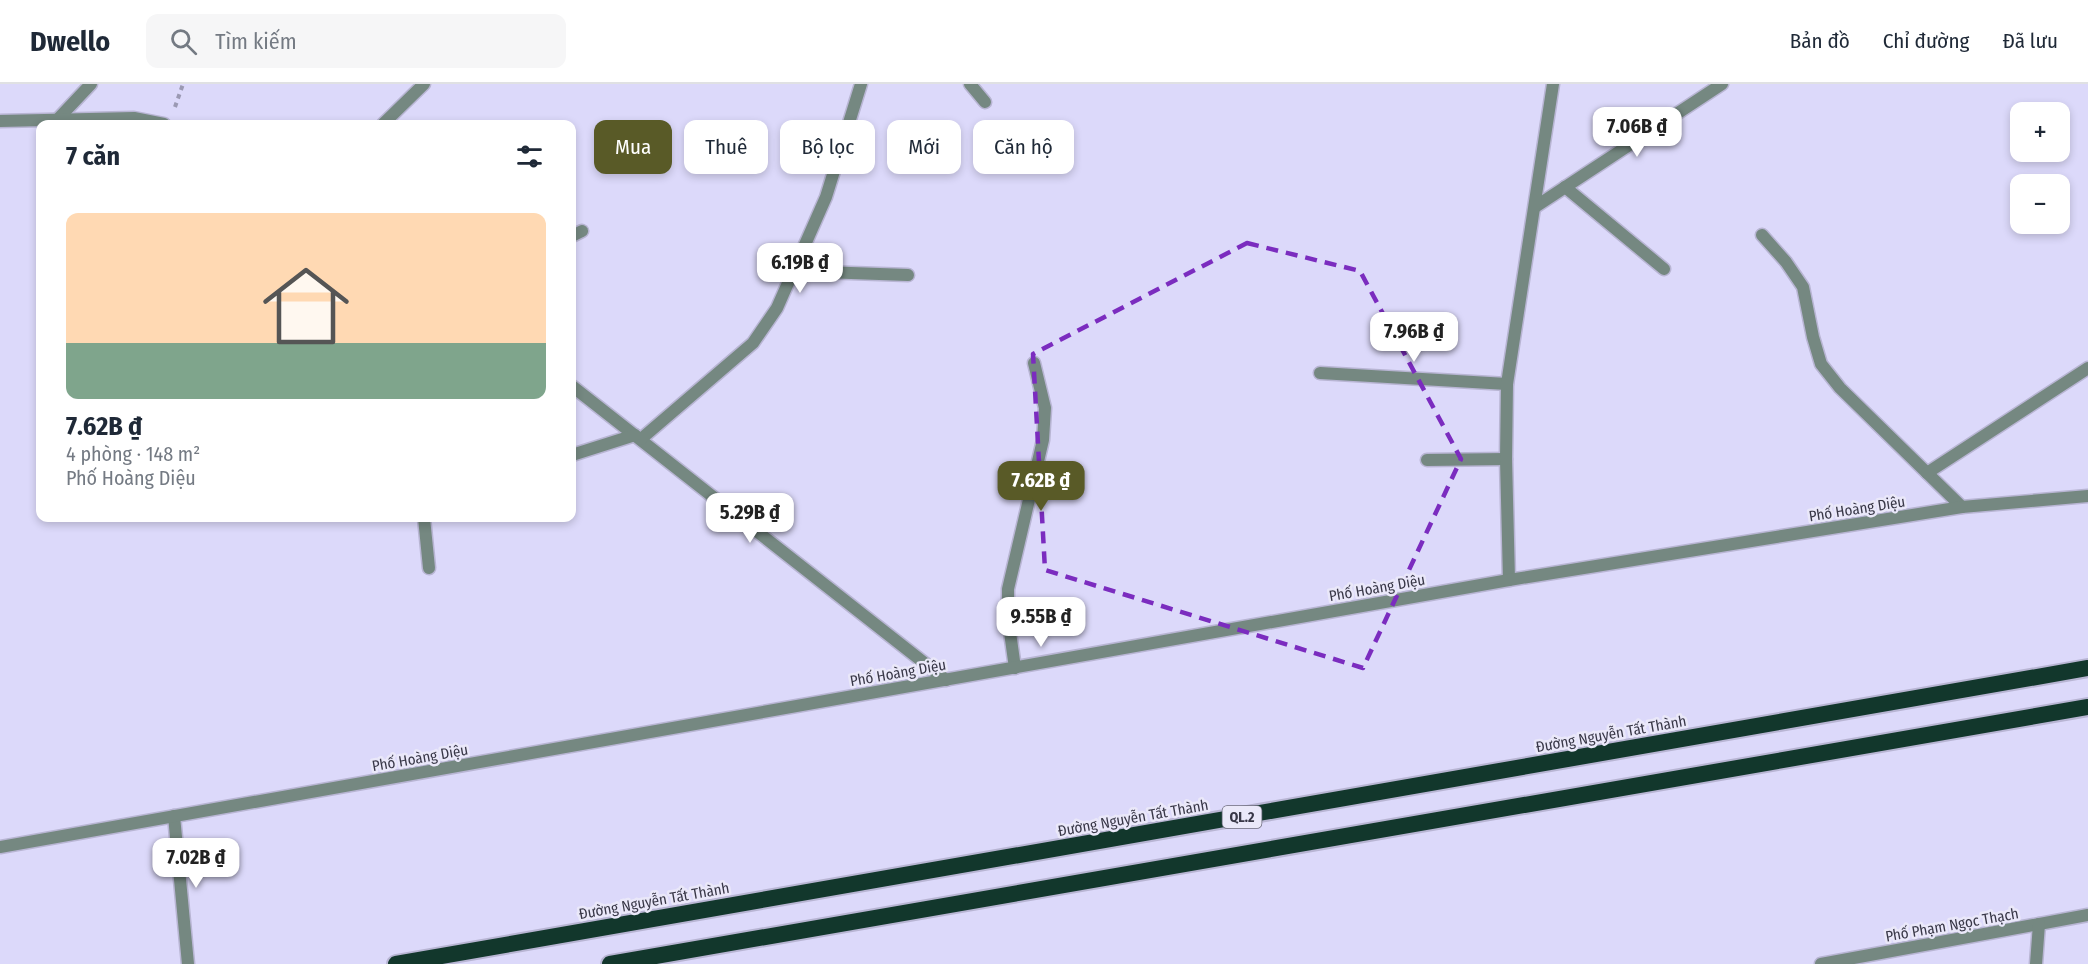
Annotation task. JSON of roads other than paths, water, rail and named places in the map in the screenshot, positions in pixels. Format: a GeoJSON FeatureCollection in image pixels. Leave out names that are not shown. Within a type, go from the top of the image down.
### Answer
{"type":"FeatureCollection","features":[{"type":"Feature","properties":{"kind":"highway","name":"Đường Nguyễn Tất Thành"},"geometry":{"type":"LineString","coordinates":[[396,964],[2088,668]]}},
{"type":"Feature","properties":{"kind":"highway","name":"QL.2"},"geometry":{"type":"LineString","coordinates":[[610,964],[2088,707]]}},
{"type":"Feature","properties":{"kind":"street"},"geometry":{"type":"LineString","coordinates":[[57,120],[91,84]]}},
{"type":"Feature","properties":{"kind":"street"},"geometry":{"type":"LineString","coordinates":[[387,120],[424,84]]}},
{"type":"Feature","properties":{"kind":"street"},"geometry":{"type":"LineString","coordinates":[[576,454],[638,437],[753,343],[777,308],[826,197],[861,84]]}},
{"type":"Feature","properties":{"kind":"street"},"geometry":{"type":"LineString","coordinates":[[970,84],[985,102]]}},
{"type":"Feature","properties":{"kind":"street"},"geometry":{"type":"LineString","coordinates":[[1509,580],[1507,384],[1553,84]]}},
{"type":"Feature","properties":{"kind":"street"},"geometry":{"type":"LineString","coordinates":[[1535,207],[1722,84]]}},
{"type":"Feature","properties":{"kind":"street"},"geometry":{"type":"LineString","coordinates":[[57,120],[134,118],[144,120]]}},
{"type":"Feature","properties":{"kind":"street"},"geometry":{"type":"LineString","coordinates":[[0,121],[36,120]]}},
{"type":"Feature","properties":{"kind":"street"},"geometry":{"type":"LineString","coordinates":[[1565,187],[1664,269]]}},
{"type":"Feature","properties":{"kind":"street"},"geometry":{"type":"LineString","coordinates":[[1762,235],[1786,262],[1803,287],[1813,338],[1821,364],[1840,388],[1962,507]]}},
{"type":"Feature","properties":{"kind":"street"},"geometry":{"type":"LineString","coordinates":[[794,271],[908,275]]}},
{"type":"Feature","properties":{"kind":"street"},"geometry":{"type":"LineString","coordinates":[[1015,668],[1008,618],[1008,589],[1020,530],[1031,492],[1045,408],[1034,363]]}},
{"type":"Feature","properties":{"kind":"street"},"geometry":{"type":"LineString","coordinates":[[1927,473],[2088,368]]}},
{"type":"Feature","properties":{"kind":"street"},"geometry":{"type":"LineString","coordinates":[[1320,373],[1507,384]]}},
{"type":"Feature","properties":{"kind":"street"},"geometry":{"type":"LineString","coordinates":[[576,389],[946,680]]}},
{"type":"Feature","properties":{"kind":"street"},"geometry":{"type":"LineString","coordinates":[[1426,460],[1506,459]]}},
{"type":"Feature","properties":{"kind":"street","name":"Phố Hoàng Diệu"},"geometry":{"type":"LineString","coordinates":[[0,847],[1509,580],[1962,507],[2088,496]]}},
{"type":"Feature","properties":{"kind":"street"},"geometry":{"type":"LineString","coordinates":[[424,522],[429,568]]}},
{"type":"Feature","properties":{"kind":"street"},"geometry":{"type":"LineString","coordinates":[[174,816],[188,964]]}},
{"type":"Feature","properties":{"kind":"street","name":"Phố Phạm Ngọc Thạch"},"geometry":{"type":"LineString","coordinates":[[1821,964],[2088,915]]}},
{"type":"Feature","properties":{"kind":"street"},"geometry":{"type":"LineString","coordinates":[[2036,964],[2039,924]]}}]}
